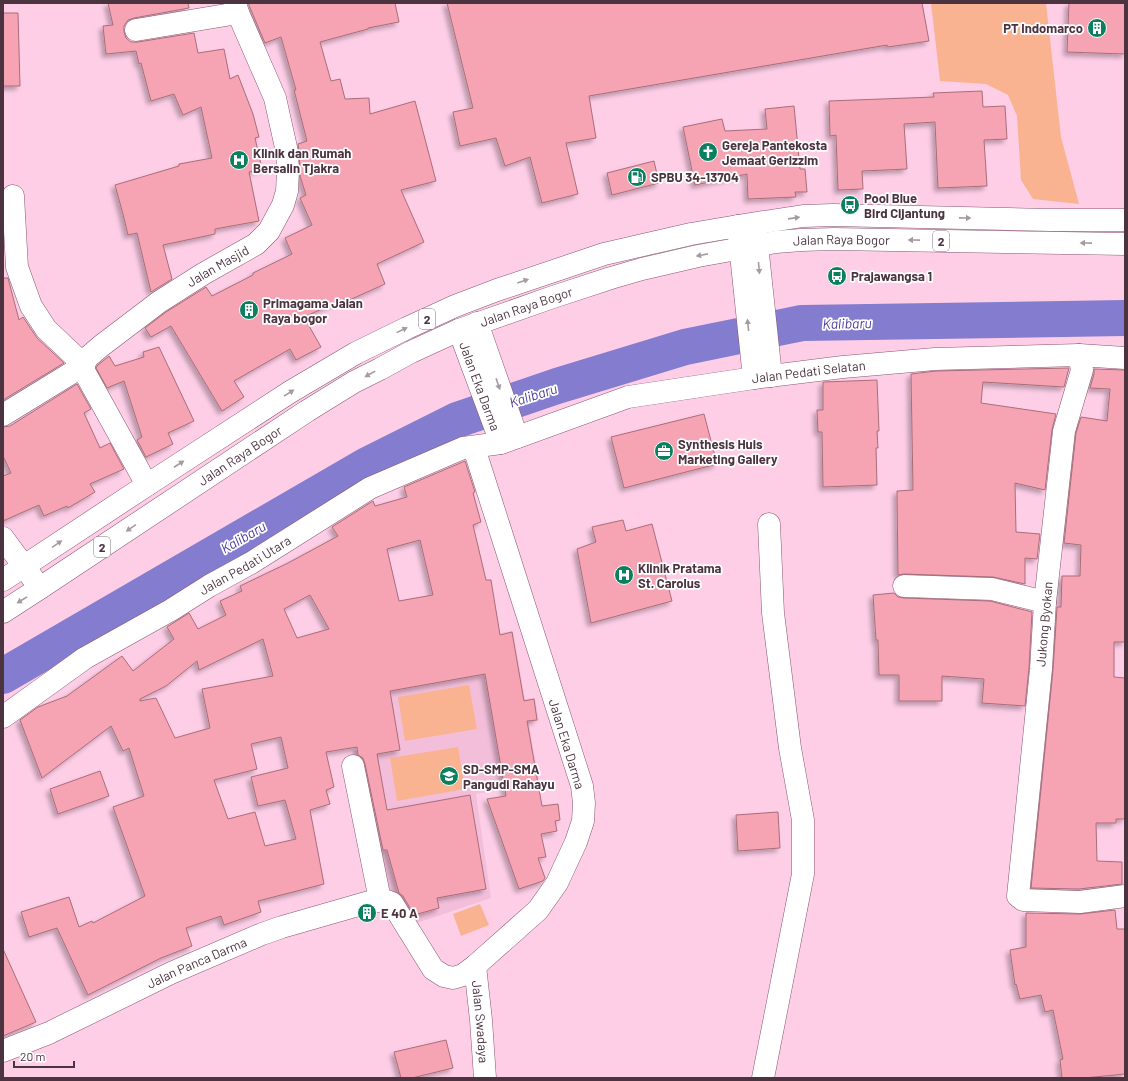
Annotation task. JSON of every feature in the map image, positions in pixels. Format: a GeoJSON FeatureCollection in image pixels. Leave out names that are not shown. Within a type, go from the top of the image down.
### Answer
{"type":"FeatureCollection","features":[{"type":"Feature","properties":{"kind":"main road"},"geometry":{"type":"LineString","coordinates":[[136,30],[237,8]]}},
{"type":"Feature","properties":{"kind":"main road","name":"Jalan Masjid"},"geometry":{"type":"LineString","coordinates":[[84,368],[87,358],[159,302],[203,274],[256,244],[269,231],[283,205],[287,191],[287,152],[275,98],[237,8]]}},
{"type":"Feature","properties":{"kind":"main road"},"geometry":{"type":"LineString","coordinates":[[13,196],[17,267],[31,306],[46,329],[84,368],[146,485]]}},
{"type":"Feature","properties":{"kind":"main road","name":"Jalan Raya Bogor"},"geometry":{"type":"LineString","coordinates":[[3,580],[146,485],[290,392],[356,352],[448,309],[497,290],[604,254],[691,234],[802,216],[833,215],[1050,220],[1125,220]]}},
{"type":"Feature","properties":{"kind":"main road"},"geometry":{"type":"LineString","coordinates":[[747,224],[761,367]]}},
{"type":"Feature","properties":{"kind":"main road","name":"Jalan Raya Bogor"},"geometry":{"type":"LineString","coordinates":[[3,612],[307,411],[354,382],[411,352],[468,327],[553,296],[642,269],[698,256],[776,242],[834,239],[1125,244]]}},
{"type":"Feature","properties":{"kind":"main road","name":"Jalan Eka Darma"},"geometry":{"type":"LineString","coordinates":[[468,327],[509,440]]}},
{"type":"Feature","properties":{"kind":"main road","name":"Jalan Pedati Selatan"},"geometry":{"type":"LineString","coordinates":[[509,440],[628,397],[761,367],[843,367],[935,359],[1079,355],[1125,358]]}},
{"type":"Feature","properties":{"kind":"main road","name":"Jukong Byokan"},"geometry":{"type":"LineString","coordinates":[[1079,355],[1082,370],[1064,431],[1045,602],[1041,669],[1018,896],[1023,900],[1080,902],[1125,896]]}},
{"type":"Feature","properties":{"kind":"main road"},"geometry":{"type":"LineString","coordinates":[[3,415],[72,372],[84,368]]}},
{"type":"Feature","properties":{"kind":"main road","name":"Jalan Pedati Utara"},"geometry":{"type":"LineString","coordinates":[[3,717],[85,658],[251,563],[370,488],[463,448],[474,448],[509,440]]}},
{"type":"Feature","properties":{"kind":"main road","name":"Jalan Eka Darma"},"geometry":{"type":"LineString","coordinates":[[387,904],[433,969],[444,976],[454,978],[463,975],[538,910],[549,896],[557,883],[576,842],[583,821],[584,803],[582,786],[474,448]]}},
{"type":"Feature","properties":{"kind":"main road"},"geometry":{"type":"LineString","coordinates":[[763,1078],[803,874],[803,820],[790,748],[773,613],[769,524]]}},
{"type":"Feature","properties":{"kind":"main road"},"geometry":{"type":"LineString","coordinates":[[3,538],[40,588]]}},
{"type":"Feature","properties":{"kind":"main road"},"geometry":{"type":"LineString","coordinates":[[904,586],[992,589],[1045,602]]}},
{"type":"Feature","properties":{"kind":"main road"},"geometry":{"type":"LineString","coordinates":[[353,766],[387,904]]}},
{"type":"Feature","properties":{"kind":"main road","name":"Jalan Panca Darma"},"geometry":{"type":"LineString","coordinates":[[3,1051],[49,1032],[191,964],[262,934],[289,925],[387,904]]}},
{"type":"Feature","properties":{"kind":"main road","name":"Jalan Swadaya"},"geometry":{"type":"LineString","coordinates":[[475,966],[485,1078]]}},
{"type":"Feature","properties":{"kind":"shaded area"},"geometry":{"type":"Polygon","coordinates":[[[931,3],[1046,3],[1061,137],[1079,204],[1033,199],[1021,180],[1017,116],[1008,95],[986,84],[940,81],[931,3]]]}},
{"type":"Feature","properties":{"kind":"shaded area","name":"SD-SMP-SMA Pangudi Rahayu"},"geometry":{"type":"Polygon","coordinates":[[[513,631],[525,699],[535,698],[539,721],[529,723],[539,783],[476,794],[491,898],[414,924],[397,906],[376,859],[353,751],[364,750],[315,665],[513,631]]]}},
{"type":"Feature","properties":{"kind":"shaded area"},"geometry":{"type":"Polygon","coordinates":[[[469,685],[477,729],[405,741],[398,697],[469,685]]]}},
{"type":"Feature","properties":{"kind":"shaded area"},"geometry":{"type":"Polygon","coordinates":[[[458,747],[465,789],[397,801],[390,758],[458,747]]]}},
{"type":"Feature","properties":{"kind":"shaded area"},"geometry":{"type":"Polygon","coordinates":[[[480,904],[489,925],[461,936],[453,914],[480,904]]]}},
{"type":"Feature","properties":{"kind":"building"},"geometry":{"type":"Polygon","coordinates":[[[108,3],[188,3],[189,8],[128,20],[124,26],[126,38],[131,42],[138,42],[194,33],[198,53],[224,49],[230,79],[238,75],[253,114],[259,137],[255,138],[262,169],[249,172],[259,221],[215,229],[215,234],[163,245],[172,279],[151,292],[137,233],[128,235],[115,185],[179,166],[179,164],[212,158],[201,107],[183,115],[174,94],[151,101],[141,63],[139,64],[136,51],[106,54],[103,26],[113,25],[108,3]]]}},
{"type":"Feature","properties":{"kind":"building"},"geometry":{"type":"Polygon","coordinates":[[[248,3],[395,3],[399,22],[368,28],[320,42],[331,81],[340,79],[345,99],[369,98],[370,114],[415,101],[436,181],[401,190],[424,242],[377,264],[385,284],[345,302],[344,299],[304,317],[321,347],[296,360],[290,349],[234,381],[244,397],[222,411],[171,326],[151,337],[145,328],[166,312],[206,287],[212,296],[253,275],[253,273],[292,254],[285,238],[312,225],[300,198],[306,195],[300,176],[298,144],[307,141],[294,90],[296,90],[281,37],[265,43],[248,3]]]}},
{"type":"Feature","properties":{"kind":"building"},"geometry":{"type":"Polygon","coordinates":[[[447,3],[922,3],[929,41],[888,47],[887,45],[589,96],[596,138],[566,143],[578,194],[542,203],[530,157],[505,166],[496,138],[460,146],[453,112],[473,108],[447,3]]]}},
{"type":"Feature","properties":{"kind":"building","name":"PT Indomarco"},"geometry":{"type":"Polygon","coordinates":[[[1069,3],[1125,3],[1125,54],[1067,52],[1069,3]]]}},
{"type":"Feature","properties":{"kind":"building"},"geometry":{"type":"Polygon","coordinates":[[[3,13],[18,13],[20,86],[3,86],[3,13]]]}},
{"type":"Feature","properties":{"kind":"building"},"geometry":{"type":"Polygon","coordinates":[[[982,91],[983,107],[1005,106],[1007,139],[984,140],[987,186],[938,188],[935,122],[904,124],[907,169],[862,171],[863,189],[838,190],[836,135],[830,136],[829,101],[934,97],[933,93],[982,91]]]}},
{"type":"Feature","properties":{"kind":"building"},"geometry":{"type":"Polygon","coordinates":[[[794,106],[800,169],[805,169],[807,192],[795,192],[796,197],[748,199],[747,174],[695,185],[683,127],[722,119],[725,131],[767,129],[765,109],[794,106]]]}},
{"type":"Feature","properties":{"kind":"building"},"geometry":{"type":"Polygon","coordinates":[[[654,161],[659,183],[612,195],[607,173],[654,161]]]}},
{"type":"Feature","properties":{"kind":"building"},"geometry":{"type":"Polygon","coordinates":[[[3,278],[8,278],[19,320],[23,317],[37,338],[64,363],[3,400],[3,278]]]}},
{"type":"Feature","properties":{"kind":"building"},"geometry":{"type":"Polygon","coordinates":[[[159,347],[194,421],[168,433],[173,444],[146,457],[137,440],[142,437],[124,381],[107,388],[96,368],[109,356],[115,366],[144,357],[143,352],[159,347]]]}},
{"type":"Feature","properties":{"kind":"building"},"geometry":{"type":"Polygon","coordinates":[[[1069,368],[1064,387],[983,382],[981,403],[1056,414],[1052,430],[1045,490],[1015,483],[1016,532],[1040,534],[1037,559],[1025,558],[1025,584],[993,577],[898,575],[897,491],[913,490],[911,374],[936,371],[1069,368]]]}},
{"type":"Feature","properties":{"kind":"building"},"geometry":{"type":"Polygon","coordinates":[[[1094,369],[1125,370],[1125,642],[1114,642],[1114,677],[1125,678],[1125,819],[1116,819],[1116,823],[1096,823],[1097,861],[1122,862],[1122,884],[1079,889],[1031,888],[1053,670],[1057,607],[1061,607],[1062,576],[1080,576],[1081,545],[1064,543],[1076,433],[1081,417],[1107,421],[1110,389],[1090,388],[1094,369]]]}},
{"type":"Feature","properties":{"kind":"building"},"geometry":{"type":"Polygon","coordinates":[[[877,380],[879,431],[877,431],[878,448],[876,448],[877,485],[823,487],[822,432],[818,432],[817,410],[823,410],[823,382],[877,380]]]}},
{"type":"Feature","properties":{"kind":"building"},"geometry":{"type":"Polygon","coordinates":[[[77,384],[91,409],[84,413],[100,448],[110,443],[124,469],[90,484],[95,492],[68,508],[67,506],[44,516],[39,505],[3,521],[3,476],[11,473],[3,456],[3,427],[10,426],[77,384]]]}},
{"type":"Feature","properties":{"kind":"building","name":"Synthesis Huis Marketing Gallery"},"geometry":{"type":"Polygon","coordinates":[[[704,414],[717,464],[624,488],[611,437],[704,414]]]}},
{"type":"Feature","properties":{"kind":"building"},"geometry":{"type":"Polygon","coordinates":[[[465,461],[475,492],[473,493],[481,522],[473,525],[486,580],[491,580],[500,635],[512,632],[524,701],[534,699],[537,720],[527,721],[542,806],[558,804],[560,820],[555,821],[557,831],[541,834],[546,857],[538,858],[545,878],[543,881],[519,889],[487,799],[506,796],[485,674],[390,691],[400,750],[377,754],[387,810],[470,795],[486,889],[437,898],[439,908],[414,915],[403,896],[399,893],[387,850],[383,850],[363,758],[358,755],[357,747],[326,752],[334,787],[326,790],[330,804],[310,810],[324,884],[258,901],[261,912],[224,925],[221,916],[186,928],[192,946],[161,958],[88,995],[57,928],[29,937],[21,912],[69,897],[79,927],[92,921],[93,923],[145,896],[113,807],[144,796],[129,748],[123,751],[111,726],[42,778],[20,720],[38,707],[67,696],[122,656],[133,671],[174,639],[167,627],[189,613],[198,629],[226,615],[220,601],[242,591],[240,586],[288,563],[338,536],[332,527],[373,501],[375,506],[407,497],[404,487],[465,461]],[[420,540],[387,549],[399,601],[433,595],[420,540]],[[310,595],[284,609],[297,638],[329,629],[310,595]],[[263,639],[199,670],[197,661],[166,686],[140,699],[140,701],[156,698],[175,738],[210,728],[202,689],[273,676],[263,639]],[[281,737],[251,744],[257,769],[214,780],[228,819],[255,812],[265,846],[296,839],[285,800],[258,806],[251,777],[288,768],[281,737]]]}},
{"type":"Feature","properties":{"kind":"building","name":"Klinik Pratama St. Carolus"},"geometry":{"type":"Polygon","coordinates":[[[623,520],[626,531],[652,524],[672,601],[591,623],[577,549],[596,542],[592,527],[623,520]]]}},
{"type":"Feature","properties":{"kind":"building"},"geometry":{"type":"Polygon","coordinates":[[[894,593],[898,597],[904,598],[990,601],[1032,612],[1025,706],[982,703],[984,679],[942,676],[942,701],[899,701],[899,675],[879,675],[878,640],[876,640],[873,595],[894,593]]]}},
{"type":"Feature","properties":{"kind":"building"},"geometry":{"type":"Polygon","coordinates":[[[100,771],[109,796],[58,814],[50,789],[100,771]]]}},
{"type":"Feature","properties":{"kind":"building"},"geometry":{"type":"Polygon","coordinates":[[[778,812],[780,848],[738,851],[736,815],[778,812]]]}},
{"type":"Feature","properties":{"kind":"building"},"geometry":{"type":"Polygon","coordinates":[[[1115,910],[1117,929],[1125,929],[1125,1074],[1084,1078],[1062,1078],[1060,1060],[1063,1059],[1053,1010],[1045,1012],[1041,995],[1020,999],[1016,984],[1015,985],[1010,950],[1026,947],[1026,913],[1080,914],[1115,910]]]}},
{"type":"Feature","properties":{"kind":"building"},"geometry":{"type":"Polygon","coordinates":[[[3,949],[36,1022],[3,1036],[3,949]]]}},
{"type":"Feature","properties":{"kind":"building"},"geometry":{"type":"Polygon","coordinates":[[[446,1040],[453,1068],[412,1078],[401,1078],[394,1052],[446,1040]]]}},
{"type":"Feature","properties":{"kind":"waterway","name":"Kalibaru"},"geometry":{"type":"LineString","coordinates":[[3,676],[367,465],[457,420],[557,386],[685,347],[802,323],[1125,318]]}},
{"type":"Feature","properties":{"kind":"place","name":"PT Indomarco"},"geometry":{"type":"Point","coordinates":[1097,28]}},
{"type":"Feature","properties":{"kind":"place","name":"Gereja Pantekosta Jemaat Gerizzim"},"geometry":{"type":"Point","coordinates":[708,152]}},
{"type":"Feature","properties":{"kind":"place","name":"Klinik dan Rumah Bersalin Tjakra"},"geometry":{"type":"Point","coordinates":[239,160]}},
{"type":"Feature","properties":{"kind":"place","name":"SPBU 34-13704"},"geometry":{"type":"Point","coordinates":[637,177]}},
{"type":"Feature","properties":{"kind":"place","name":"Pool Blue Bird Cijantung"},"geometry":{"type":"Point","coordinates":[850,205]}},
{"type":"Feature","properties":{"kind":"place","name":"Prajawangsa 1"},"geometry":{"type":"Point","coordinates":[837,276]}},
{"type":"Feature","properties":{"kind":"place","name":"Primagama Jalan Raya bogor"},"geometry":{"type":"Point","coordinates":[249,310]}},
{"type":"Feature","properties":{"kind":"place","name":"Synthesis Huis Marketing Gallery"},"geometry":{"type":"Point","coordinates":[664,451]}},
{"type":"Feature","properties":{"kind":"place","name":"Klinik Pratama St. Carolus"},"geometry":{"type":"Point","coordinates":[624,575]}},
{"type":"Feature","properties":{"kind":"place","name":"SD-SMP-SMA Pangudi Rahayu"},"geometry":{"type":"Point","coordinates":[449,776]}},
{"type":"Feature","properties":{"kind":"place","name":"E 40 A"},"geometry":{"type":"Point","coordinates":[367,913]}}]}
